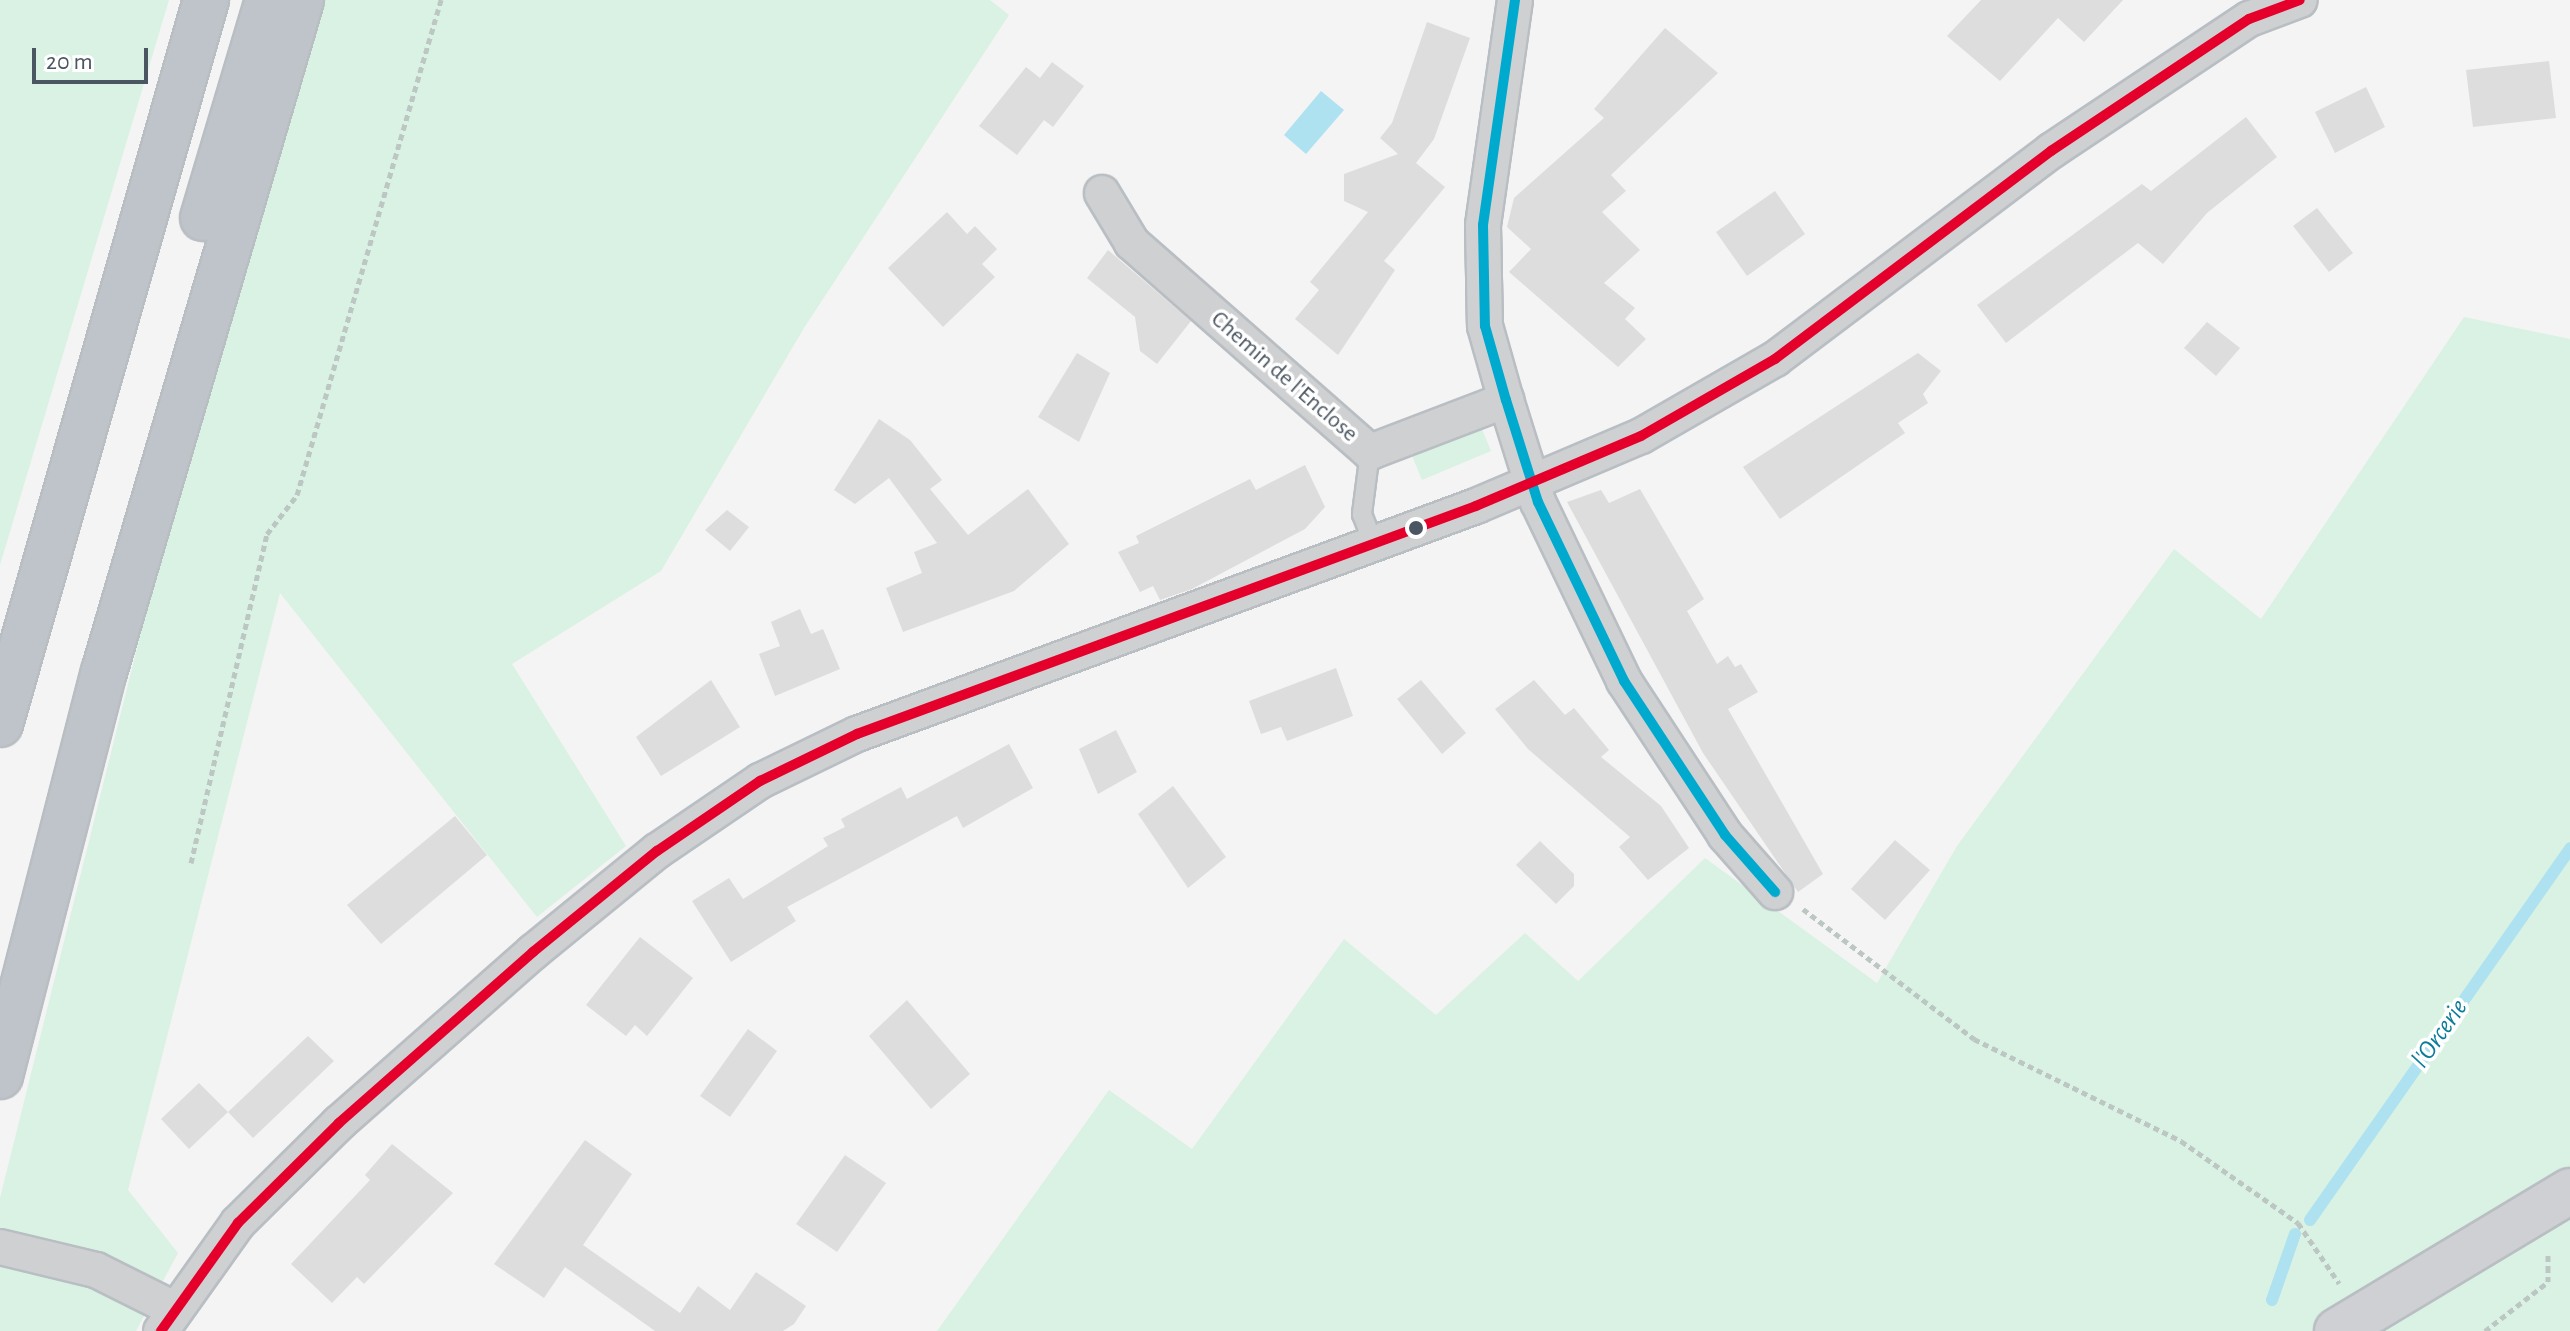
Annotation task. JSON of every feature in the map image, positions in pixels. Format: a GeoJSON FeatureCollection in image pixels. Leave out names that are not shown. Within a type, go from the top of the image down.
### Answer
{"type":"FeatureCollection","features":[{"type":"Feature","properties":{"kind":"highway"},"geometry":{"type":"LineString","coordinates":[[0,724],[206,0]]}},
{"type":"Feature","properties":{"kind":"highway"},"geometry":{"type":"LineString","coordinates":[[0,952],[268,0]]}},
{"type":"Feature","properties":{"kind":"highway"},"geometry":{"type":"LineString","coordinates":[[0,1076],[104,672],[301,0]]}},
{"type":"Feature","properties":{"kind":"main road"},"geometry":{"type":"LineString","coordinates":[[2337,1331],[2570,1191]]}},
{"type":"Feature","properties":{"kind":"street"},"geometry":{"type":"LineString","coordinates":[[1515,0],[1483,225],[1485,326],[1506,400],[1534,482],[1624,681],[1725,835],[1775,892]]}},
{"type":"Feature","properties":{"kind":"street"},"geometry":{"type":"LineString","coordinates":[[0,1247],[61,1262],[144,1289],[167,1320],[238,1223],[339,1123],[533,952],[657,851],[760,781],[857,734],[1534,482],[1641,436],[1775,359],[2242,9],[2300,0]]}},
{"type":"Feature","properties":{"kind":"street","name":"Chemin de l'Enclose"},"geometry":{"type":"LineString","coordinates":[[1102,193],[1132,243],[1370,452],[1506,400]]}},
{"type":"Feature","properties":{"kind":"lane"},"geometry":{"type":"LineString","coordinates":[[1370,452],[1362,514],[1373,543]]}},
{"type":"Feature","properties":{"kind":"path"},"geometry":{"type":"LineString","coordinates":[[191,863],[267,534],[297,495],[441,0]]}},
{"type":"Feature","properties":{"kind":"path"},"geometry":{"type":"LineString","coordinates":[[1775,892],[1843,934],[1974,1039],[2181,1141],[2298,1223],[2344,1288]]}},
{"type":"Feature","properties":{"kind":"path"},"geometry":{"type":"LineString","coordinates":[[2485,1331],[2548,1282],[2548,1246],[2528,1217]]}},
{"type":"Feature","properties":{"kind":"green space"},"geometry":{"type":"Polygon","coordinates":[[[0,0],[169,0],[0,565],[0,0]]]}},
{"type":"Feature","properties":{"kind":"green space"},"geometry":{"type":"Polygon","coordinates":[[[324,0],[990,0],[1009,15],[804,328],[661,571],[512,664],[626,846],[537,917],[280,593],[128,1190],[178,1253],[136,1331],[0,1331],[0,1198],[147,608],[324,0]]]}},
{"type":"Feature","properties":{"kind":"green space"},"geometry":{"type":"Polygon","coordinates":[[[2464,317],[2570,339],[2570,1331],[937,1331],[1109,1090],[1192,1149],[1344,939],[1436,1015],[1525,933],[1578,981],[1705,858],[1877,983],[1957,846],[2174,549],[2261,619],[2464,317]]]}},
{"type":"Feature","properties":{"kind":"green space"},"geometry":{"type":"Polygon","coordinates":[[[1479,422],[1491,451],[1422,480],[1410,451],[1479,422]]]}},
{"type":"Feature","properties":{"kind":"water"},"geometry":{"type":"Polygon","coordinates":[[[1321,91],[1344,110],[1306,154],[1284,135],[1321,91]]]}},
{"type":"Feature","properties":{"kind":"building"},"geometry":{"type":"Polygon","coordinates":[[[1981,0],[2123,0],[2084,42],[2058,18],[2000,81],[1947,36],[1981,0]]]}},
{"type":"Feature","properties":{"kind":"building"},"geometry":{"type":"Polygon","coordinates":[[[1427,22],[1470,38],[1434,139],[1416,163],[1445,187],[1384,261],[1395,270],[1338,355],[1295,319],[1319,290],[1310,282],[1368,212],[1344,201],[1344,174],[1398,154],[1380,138],[1392,123],[1427,22]]]}},
{"type":"Feature","properties":{"kind":"building"},"geometry":{"type":"Polygon","coordinates":[[[1665,28],[1718,73],[1611,175],[1626,191],[1602,212],[1640,250],[1604,283],[1635,308],[1625,319],[1646,339],[1618,367],[1509,272],[1531,249],[1507,227],[1514,198],[1604,118],[1594,109],[1665,28]]]}},
{"type":"Feature","properties":{"kind":"building"},"geometry":{"type":"Polygon","coordinates":[[[2549,61],[2556,118],[2473,127],[2466,70],[2549,61]]]}},
{"type":"Feature","properties":{"kind":"building"},"geometry":{"type":"Polygon","coordinates":[[[1052,62],[1084,86],[1053,127],[1044,120],[1017,155],[979,126],[1026,67],[1040,78],[1052,62]]]}},
{"type":"Feature","properties":{"kind":"building"},"geometry":{"type":"Polygon","coordinates":[[[2366,87],[2385,127],[2335,153],[2315,112],[2366,87]]]}},
{"type":"Feature","properties":{"kind":"building"},"geometry":{"type":"Polygon","coordinates":[[[2246,117],[2277,157],[2207,213],[2163,264],[2138,243],[2006,343],[1977,305],[2142,184],[2151,191],[2246,117]]]}},
{"type":"Feature","properties":{"kind":"building"},"geometry":{"type":"Polygon","coordinates":[[[1775,191],[1805,234],[1747,276],[1716,232],[1775,191]]]}},
{"type":"Feature","properties":{"kind":"building"},"geometry":{"type":"Polygon","coordinates":[[[2317,208],[2353,253],[2329,272],[2293,226],[2317,208]]]}},
{"type":"Feature","properties":{"kind":"building"},"geometry":{"type":"Polygon","coordinates":[[[947,212],[967,234],[975,226],[997,249],[982,264],[995,277],[943,327],[888,268],[947,212]]]}},
{"type":"Feature","properties":{"kind":"building"},"geometry":{"type":"Polygon","coordinates":[[[1108,250],[1191,321],[1157,364],[1140,351],[1135,317],[1087,278],[1108,250]]]}},
{"type":"Feature","properties":{"kind":"building"},"geometry":{"type":"Polygon","coordinates":[[[2207,322],[2240,348],[2216,376],[2184,348],[2207,322]]]}},
{"type":"Feature","properties":{"kind":"building"},"geometry":{"type":"Polygon","coordinates":[[[1077,353],[1110,373],[1079,442],[1038,417],[1077,353]]]}},
{"type":"Feature","properties":{"kind":"building"},"geometry":{"type":"Polygon","coordinates":[[[1918,353],[1941,371],[1923,394],[1928,403],[1898,423],[1905,433],[1780,519],[1743,467],[1918,353]]]}},
{"type":"Feature","properties":{"kind":"building"},"geometry":{"type":"Polygon","coordinates":[[[879,419],[910,440],[942,480],[930,489],[968,535],[1028,489],[1069,544],[1014,591],[903,632],[886,588],[922,573],[914,552],[937,543],[889,478],[855,504],[834,490],[879,419]]]}},
{"type":"Feature","properties":{"kind":"building"},"geometry":{"type":"Polygon","coordinates":[[[1305,465],[1325,507],[1305,529],[1192,589],[1160,600],[1153,586],[1140,592],[1118,552],[1139,543],[1136,536],[1250,479],[1256,490],[1305,465]]]}},
{"type":"Feature","properties":{"kind":"building"},"geometry":{"type":"Polygon","coordinates":[[[1640,489],[1704,599],[1687,611],[1717,664],[1728,656],[1735,667],[1741,664],[1758,692],[1728,709],[1823,874],[1798,892],[1703,753],[1567,502],[1601,490],[1609,503],[1640,489]]]}},
{"type":"Feature","properties":{"kind":"building"},"geometry":{"type":"Polygon","coordinates":[[[727,510],[749,527],[730,551],[705,530],[727,510]]]}},
{"type":"Feature","properties":{"kind":"building"},"geometry":{"type":"Polygon","coordinates":[[[800,609],[811,634],[823,629],[840,669],[775,696],[759,654],[780,646],[771,622],[800,609]]]}},
{"type":"Feature","properties":{"kind":"building"},"geometry":{"type":"Polygon","coordinates":[[[1336,668],[1353,716],[1287,741],[1281,727],[1261,734],[1249,701],[1336,668]]]}},
{"type":"Feature","properties":{"kind":"building"},"geometry":{"type":"Polygon","coordinates":[[[711,680],[740,727],[661,776],[636,737],[711,680]]]}},
{"type":"Feature","properties":{"kind":"building"},"geometry":{"type":"Polygon","coordinates":[[[1421,680],[1466,733],[1442,754],[1397,699],[1421,680]]]}},
{"type":"Feature","properties":{"kind":"building"},"geometry":{"type":"Polygon","coordinates":[[[1534,680],[1565,715],[1574,708],[1609,750],[1601,757],[1661,806],[1689,848],[1648,880],[1619,847],[1630,837],[1528,749],[1495,709],[1534,680]]]}},
{"type":"Feature","properties":{"kind":"building"},"geometry":{"type":"Polygon","coordinates":[[[1116,730],[1137,772],[1098,794],[1079,749],[1116,730]]]}},
{"type":"Feature","properties":{"kind":"building"},"geometry":{"type":"Polygon","coordinates":[[[1009,744],[1033,788],[963,828],[957,816],[787,907],[796,921],[731,962],[692,901],[729,878],[743,899],[828,846],[823,838],[845,827],[841,819],[901,787],[907,799],[1009,744]]]}},
{"type":"Feature","properties":{"kind":"building"},"geometry":{"type":"Polygon","coordinates":[[[1173,786],[1226,857],[1188,888],[1138,814],[1173,786]]]}},
{"type":"Feature","properties":{"kind":"building"},"geometry":{"type":"Polygon","coordinates":[[[455,816],[487,855],[381,944],[347,905],[455,816]]]}},
{"type":"Feature","properties":{"kind":"building"},"geometry":{"type":"Polygon","coordinates":[[[1895,840],[1930,870],[1885,920],[1851,889],[1895,840]]]}},
{"type":"Feature","properties":{"kind":"building"},"geometry":{"type":"Polygon","coordinates":[[[1540,841],[1574,874],[1574,886],[1556,904],[1516,865],[1540,841]]]}},
{"type":"Feature","properties":{"kind":"building"},"geometry":{"type":"Polygon","coordinates":[[[640,937],[693,978],[647,1036],[635,1025],[626,1036],[586,1005],[640,937]]]}},
{"type":"Feature","properties":{"kind":"building"},"geometry":{"type":"Polygon","coordinates":[[[907,1000],[970,1074],[931,1109],[869,1036],[907,1000]]]}},
{"type":"Feature","properties":{"kind":"building"},"geometry":{"type":"Polygon","coordinates":[[[748,1029],[777,1051],[730,1117],[700,1096],[748,1029]]]}},
{"type":"Feature","properties":{"kind":"building"},"geometry":{"type":"Polygon","coordinates":[[[308,1036],[334,1061],[253,1138],[228,1112],[308,1036]]]}},
{"type":"Feature","properties":{"kind":"building"},"geometry":{"type":"Polygon","coordinates":[[[199,1083],[228,1112],[189,1149],[161,1119],[199,1083]]]}},
{"type":"Feature","properties":{"kind":"building"},"geometry":{"type":"Polygon","coordinates":[[[585,1140],[632,1174],[583,1245],[680,1313],[698,1286],[730,1310],[756,1272],[806,1306],[794,1324],[783,1331],[655,1331],[565,1267],[544,1298],[494,1264],[585,1140]]]}},
{"type":"Feature","properties":{"kind":"building"},"geometry":{"type":"Polygon","coordinates":[[[392,1144],[453,1193],[364,1284],[357,1277],[332,1303],[291,1264],[370,1180],[365,1175],[392,1144]]]}},
{"type":"Feature","properties":{"kind":"building"},"geometry":{"type":"Polygon","coordinates":[[[845,1155],[886,1183],[837,1252],[796,1224],[845,1155]]]}},
{"type":"Feature","properties":{"kind":"waterway","name":"l'Orcerie"},"geometry":{"type":"LineString","coordinates":[[2310,1220],[2570,848]]}},
{"type":"Feature","properties":{"kind":"waterway","name":"l'Orcerie"},"geometry":{"type":"LineString","coordinates":[[2272,1300],[2295,1234]]}},
{"type":"Feature","properties":{"kind":"transit line"},"geometry":{"type":"LineString","coordinates":[[1515,0],[1483,225],[1485,326],[1506,400],[1538,502],[1624,681],[1725,835],[1775,892]]}},
{"type":"Feature","properties":{"kind":"transit line"},"geometry":{"type":"LineString","coordinates":[[161,1331],[238,1223],[339,1123],[533,952],[657,851],[760,781],[857,734],[1476,506],[1641,436],[1775,359],[2051,151],[2249,19],[2300,0]]}}]}
